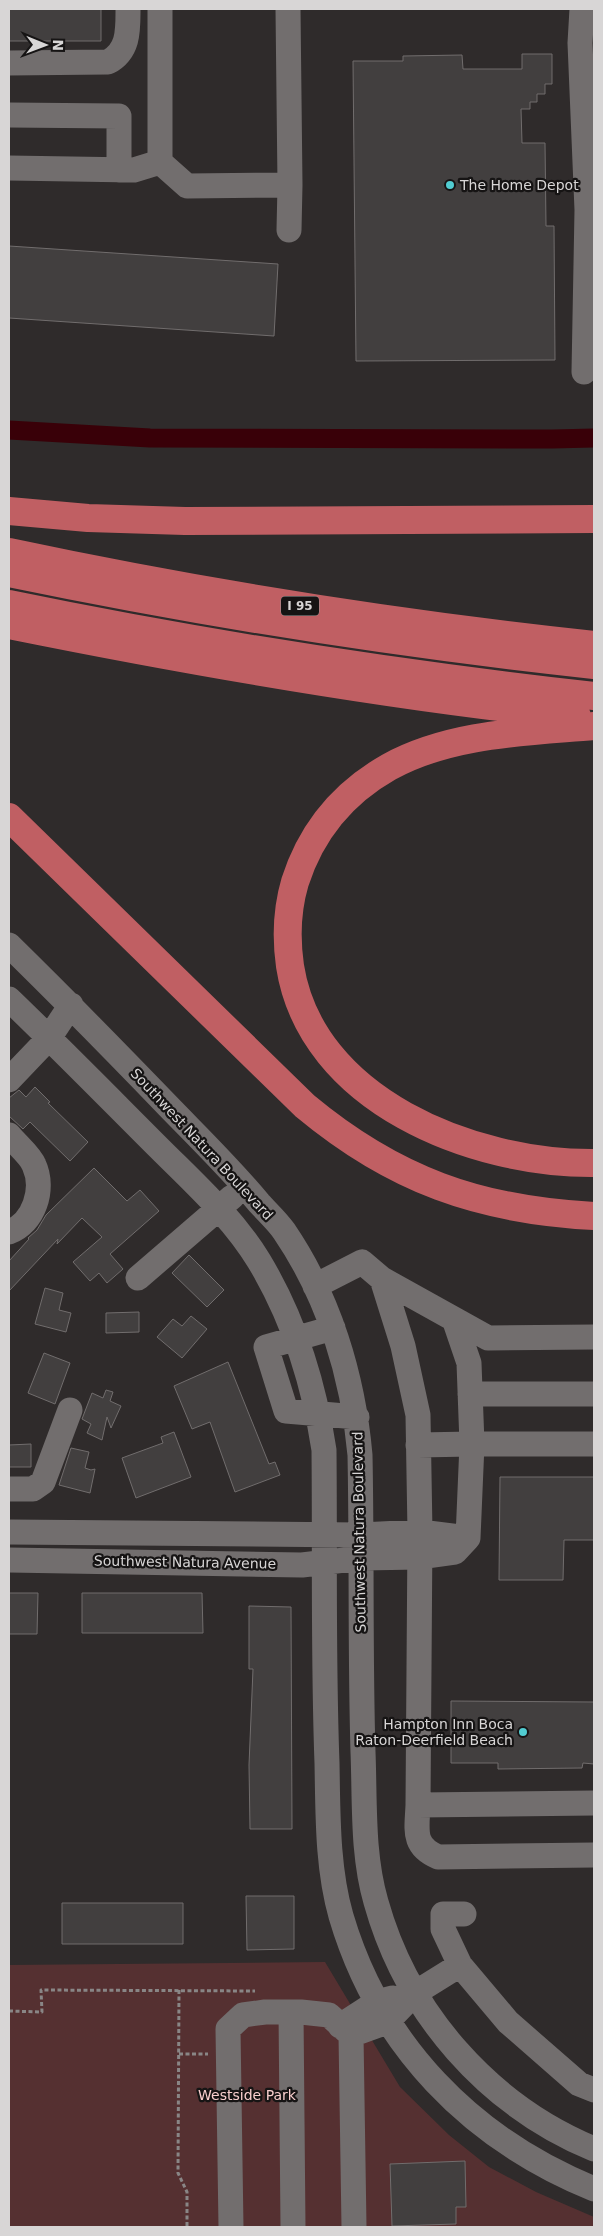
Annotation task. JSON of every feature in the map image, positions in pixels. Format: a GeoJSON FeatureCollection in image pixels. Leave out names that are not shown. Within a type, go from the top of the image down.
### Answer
{"type":"FeatureCollection","features":[{"type":"Feature","properties":{"kind":"highway"},"geometry":{"type":"LineString","coordinates":[[9,511],[88,518],[184,521],[594,519]]}},
{"type":"Feature","properties":{"kind":"highway","name":"I 95"},"geometry":{"type":"LineString","coordinates":[[9,552],[137,578],[325,610],[594,645]]}},
{"type":"Feature","properties":{"kind":"highway"},"geometry":{"type":"LineString","coordinates":[[9,573],[298,626],[483,653],[594,665]]}},
{"type":"Feature","properties":{"kind":"highway"},"geometry":{"type":"LineString","coordinates":[[9,604],[163,634],[341,664],[594,696]]}},
{"type":"Feature","properties":{"kind":"highway"},"geometry":{"type":"LineString","coordinates":[[9,626],[309,680],[444,700],[594,717]]}},
{"type":"Feature","properties":{"kind":"highway"},"geometry":{"type":"LineString","coordinates":[[594,726],[466,740],[406,759],[372,777],[344,800],[331,814],[310,844],[292,892],[287,947],[292,980],[297,997],[312,1030],[335,1061],[370,1093],[411,1118],[456,1139],[480,1147],[503,1154],[537,1159],[594,1163]]}},
{"type":"Feature","properties":{"kind":"highway"},"geometry":{"type":"LineString","coordinates":[[9,817],[305,1106],[347,1140],[398,1169],[436,1186],[466,1196],[517,1208],[594,1216]]}},
{"type":"Feature","properties":{"kind":"street"},"geometry":{"type":"LineString","coordinates":[[9,63],[108,62],[116,58],[124,48],[128,31],[128,9]]}},
{"type":"Feature","properties":{"kind":"street"},"geometry":{"type":"LineString","coordinates":[[160,9],[160,162],[187,186],[290,185]]}},
{"type":"Feature","properties":{"kind":"street"},"geometry":{"type":"LineString","coordinates":[[288,9],[290,185],[288,230]]}},
{"type":"Feature","properties":{"kind":"street"},"geometry":{"type":"LineString","coordinates":[[570,9],[580,43]]}},
{"type":"Feature","properties":{"kind":"street"},"geometry":{"type":"LineString","coordinates":[[582,9],[580,43],[587,210],[584,372]]}},
{"type":"Feature","properties":{"kind":"street"},"geometry":{"type":"LineString","coordinates":[[9,115],[119,116],[118,170]]}},
{"type":"Feature","properties":{"kind":"street"},"geometry":{"type":"LineString","coordinates":[[9,168],[134,170],[160,162]]}},
{"type":"Feature","properties":{"kind":"street","name":"Southwest Natura Boulevard"},"geometry":{"type":"LineString","coordinates":[[9,945],[71,1005],[244,1185],[284,1231],[315,1286],[333,1328],[347,1372],[356,1418],[360,1454],[362,1547],[361,1680],[366,1847],[375,1900],[386,1933],[414,1993],[434,2024],[451,2045],[492,2086],[528,2114],[594,2149]]}},
{"type":"Feature","properties":{"kind":"street"},"geometry":{"type":"LineString","coordinates":[[9,999],[220,1208],[259,1261],[296,1339],[308,1373],[324,1450],[325,1708],[329,1835],[334,1886],[341,1916],[357,1958],[382,2012],[423,2069],[468,2114],[519,2151],[594,2189]]}},
{"type":"Feature","properties":{"kind":"street"},"geometry":{"type":"LineString","coordinates":[[9,1080],[49,1038],[71,1005]]}},
{"type":"Feature","properties":{"kind":"street"},"geometry":{"type":"LineString","coordinates":[[9,1135],[34,1164],[38,1178],[38,1199],[28,1218],[9,1232]]}},
{"type":"Feature","properties":{"kind":"street"},"geometry":{"type":"LineString","coordinates":[[138,1278],[244,1185]]}},
{"type":"Feature","properties":{"kind":"street"},"geometry":{"type":"LineString","coordinates":[[315,1286],[362,1262],[382,1279],[488,1338],[594,1337]]}},
{"type":"Feature","properties":{"kind":"street"},"geometry":{"type":"LineString","coordinates":[[382,1279],[394,1312],[413,1386],[418,1415],[420,1532],[417,1840],[427,1852],[438,1857],[594,1855]]}},
{"type":"Feature","properties":{"kind":"street"},"geometry":{"type":"LineString","coordinates":[[362,1547],[419,1558],[455,1552],[468,1538],[472,1444],[470,1363],[454,1318]]}},
{"type":"Feature","properties":{"kind":"street"},"geometry":{"type":"LineString","coordinates":[[333,1328],[266,1348],[286,1411],[356,1418]]}},
{"type":"Feature","properties":{"kind":"street"},"geometry":{"type":"LineString","coordinates":[[470,1394],[594,1394]]}},
{"type":"Feature","properties":{"kind":"street"},"geometry":{"type":"LineString","coordinates":[[9,1489],[33,1489],[43,1482],[70,1410]]}},
{"type":"Feature","properties":{"kind":"street"},"geometry":{"type":"LineString","coordinates":[[418,1445],[594,1444]]}},
{"type":"Feature","properties":{"kind":"street","name":"Southwest Natura Avenue"},"geometry":{"type":"LineString","coordinates":[[9,1532],[325,1534],[362,1547]]}},
{"type":"Feature","properties":{"kind":"street"},"geometry":{"type":"LineString","coordinates":[[362,1547],[420,1532],[468,1538]]}},
{"type":"Feature","properties":{"kind":"street"},"geometry":{"type":"LineString","coordinates":[[213,1563],[214,1533]]}},
{"type":"Feature","properties":{"kind":"street","name":"Southwest Natura Avenue"},"geometry":{"type":"LineString","coordinates":[[9,1560],[302,1565],[325,1563],[362,1547]]}},
{"type":"Feature","properties":{"kind":"street"},"geometry":{"type":"LineString","coordinates":[[418,1806],[594,1803]]}},
{"type":"Feature","properties":{"kind":"street"},"geometry":{"type":"LineString","coordinates":[[464,1914],[443,1914],[443,1929],[460,1965],[508,2022],[530,2036],[585,2081]]}},
{"type":"Feature","properties":{"kind":"street"},"geometry":{"type":"LineString","coordinates":[[346,2030],[382,2012],[460,1965]]}},
{"type":"Feature","properties":{"kind":"street"},"geometry":{"type":"LineString","coordinates":[[231,2227],[228,2029],[242,2015],[265,2012],[292,2012],[329,2015],[346,2030],[354,2227]]}},
{"type":"Feature","properties":{"kind":"street"},"geometry":{"type":"LineString","coordinates":[[292,2012],[293,2227]]}},
{"type":"Feature","properties":{"kind":"path"},"geometry":{"type":"LineString","coordinates":[[9,2012],[42,2012],[41,1990],[261,1991]]}},
{"type":"Feature","properties":{"kind":"path"},"geometry":{"type":"LineString","coordinates":[[179,1990],[178,2174],[187,2192],[187,2227]]}},
{"type":"Feature","properties":{"kind":"path"},"geometry":{"type":"LineString","coordinates":[[179,2054],[228,2054]]}},
{"type":"Feature","properties":{"kind":"green space","name":"Westside Park"},"geometry":{"type":"Polygon","coordinates":[[[325,1962],[400,2087],[449,2135],[489,2167],[536,2192],[594,2217],[594,2227],[9,2227],[9,1965],[325,1962]]]}},
{"type":"Feature","properties":{"kind":"building"},"geometry":{"type":"Polygon","coordinates":[[[9,9],[101,9],[101,41],[9,41],[9,9]]]}},
{"type":"Feature","properties":{"kind":"building","name":"The Home Depot"},"geometry":{"type":"Polygon","coordinates":[[[522,54],[552,54],[552,84],[545,84],[545,94],[537,94],[537,102],[530,102],[530,109],[521,109],[522,143],[545,143],[546,226],[554,226],[555,360],[356,361],[353,61],[403,61],[403,56],[462,55],[463,69],[522,69],[522,54]]]}},
{"type":"Feature","properties":{"kind":"building"},"geometry":{"type":"Polygon","coordinates":[[[9,246],[278,264],[274,336],[9,318],[9,246]]]}},
{"type":"Feature","properties":{"kind":"building"},"geometry":{"type":"Polygon","coordinates":[[[35,1087],[50,1102],[48,1103],[88,1142],[70,1161],[30,1122],[23,1129],[9,1116],[9,1098],[19,1090],[26,1097],[35,1087]]]}},
{"type":"Feature","properties":{"kind":"building"},"geometry":{"type":"Polygon","coordinates":[[[94,1168],[127,1201],[140,1190],[159,1211],[110,1254],[123,1269],[107,1283],[99,1273],[90,1281],[73,1262],[102,1237],[82,1218],[57,1244],[58,1239],[9,1291],[9,1261],[37,1230],[46,1215],[94,1168]]]}},
{"type":"Feature","properties":{"kind":"building"},"geometry":{"type":"Polygon","coordinates":[[[189,1255],[224,1290],[207,1307],[172,1273],[189,1255]]]}},
{"type":"Feature","properties":{"kind":"building"},"geometry":{"type":"Polygon","coordinates":[[[45,1288],[63,1293],[59,1310],[71,1313],[66,1332],[35,1324],[45,1288]]]}},
{"type":"Feature","properties":{"kind":"building"},"geometry":{"type":"Polygon","coordinates":[[[139,1312],[139,1332],[106,1333],[106,1313],[139,1312]]]}},
{"type":"Feature","properties":{"kind":"building"},"geometry":{"type":"Polygon","coordinates":[[[191,1316],[207,1329],[182,1358],[157,1337],[173,1319],[182,1326],[191,1316]]]}},
{"type":"Feature","properties":{"kind":"building"},"geometry":{"type":"Polygon","coordinates":[[[44,1353],[70,1363],[55,1404],[28,1393],[44,1353]]]}},
{"type":"Feature","properties":{"kind":"building"},"geometry":{"type":"Polygon","coordinates":[[[228,1362],[269,1464],[275,1462],[280,1475],[235,1492],[210,1422],[192,1429],[174,1386],[228,1362]]]}},
{"type":"Feature","properties":{"kind":"building"},"geometry":{"type":"Polygon","coordinates":[[[106,1390],[113,1392],[110,1401],[121,1406],[111,1428],[107,1417],[102,1440],[87,1433],[91,1424],[82,1419],[92,1393],[103,1398],[106,1390]]]}},
{"type":"Feature","properties":{"kind":"building"},"geometry":{"type":"Polygon","coordinates":[[[174,1432],[191,1477],[136,1498],[122,1458],[163,1443],[161,1437],[174,1432]]]}},
{"type":"Feature","properties":{"kind":"building"},"geometry":{"type":"Polygon","coordinates":[[[31,1444],[31,1467],[9,1467],[9,1445],[31,1444]]]}},
{"type":"Feature","properties":{"kind":"building"},"geometry":{"type":"Polygon","coordinates":[[[71,1448],[89,1452],[85,1468],[95,1469],[90,1493],[59,1485],[71,1448]]]}},
{"type":"Feature","properties":{"kind":"building"},"geometry":{"type":"Polygon","coordinates":[[[500,1477],[594,1477],[594,1540],[564,1540],[563,1580],[499,1580],[500,1477]]]}},
{"type":"Feature","properties":{"kind":"building"},"geometry":{"type":"Polygon","coordinates":[[[9,1593],[38,1593],[37,1634],[9,1634],[9,1593]]]}},
{"type":"Feature","properties":{"kind":"building"},"geometry":{"type":"Polygon","coordinates":[[[82,1593],[202,1593],[203,1633],[82,1633],[82,1593]]]}},
{"type":"Feature","properties":{"kind":"building"},"geometry":{"type":"Polygon","coordinates":[[[249,1606],[291,1607],[292,1829],[250,1829],[249,1765],[253,1669],[249,1669],[249,1606]]]}},
{"type":"Feature","properties":{"kind":"building","name":"Hampton Inn Boca Raton-Deerfield Beach"},"geometry":{"type":"Polygon","coordinates":[[[451,1701],[594,1702],[594,1764],[583,1763],[582,1768],[498,1769],[498,1763],[451,1763],[451,1701]]]}},
{"type":"Feature","properties":{"kind":"building"},"geometry":{"type":"Polygon","coordinates":[[[246,1896],[294,1896],[294,1949],[247,1950],[246,1896]]]}},
{"type":"Feature","properties":{"kind":"building"},"geometry":{"type":"Polygon","coordinates":[[[62,1903],[183,1903],[183,1944],[62,1944],[62,1903]]]}},
{"type":"Feature","properties":{"kind":"building"},"geometry":{"type":"Polygon","coordinates":[[[465,2161],[466,2207],[456,2207],[456,2224],[392,2226],[390,2164],[465,2161]]]}},
{"type":"Feature","properties":{"kind":"waterway"},"geometry":{"type":"LineString","coordinates":[[9,430],[150,438],[594,438]]}},
{"type":"Feature","properties":{"kind":"place","name":"The Home Depot"},"geometry":{"type":"Point","coordinates":[450,185]}},
{"type":"Feature","properties":{"kind":"place","name":"Hampton Inn Boca Raton-Deerfield Beach"},"geometry":{"type":"Point","coordinates":[523,1732]}}]}
